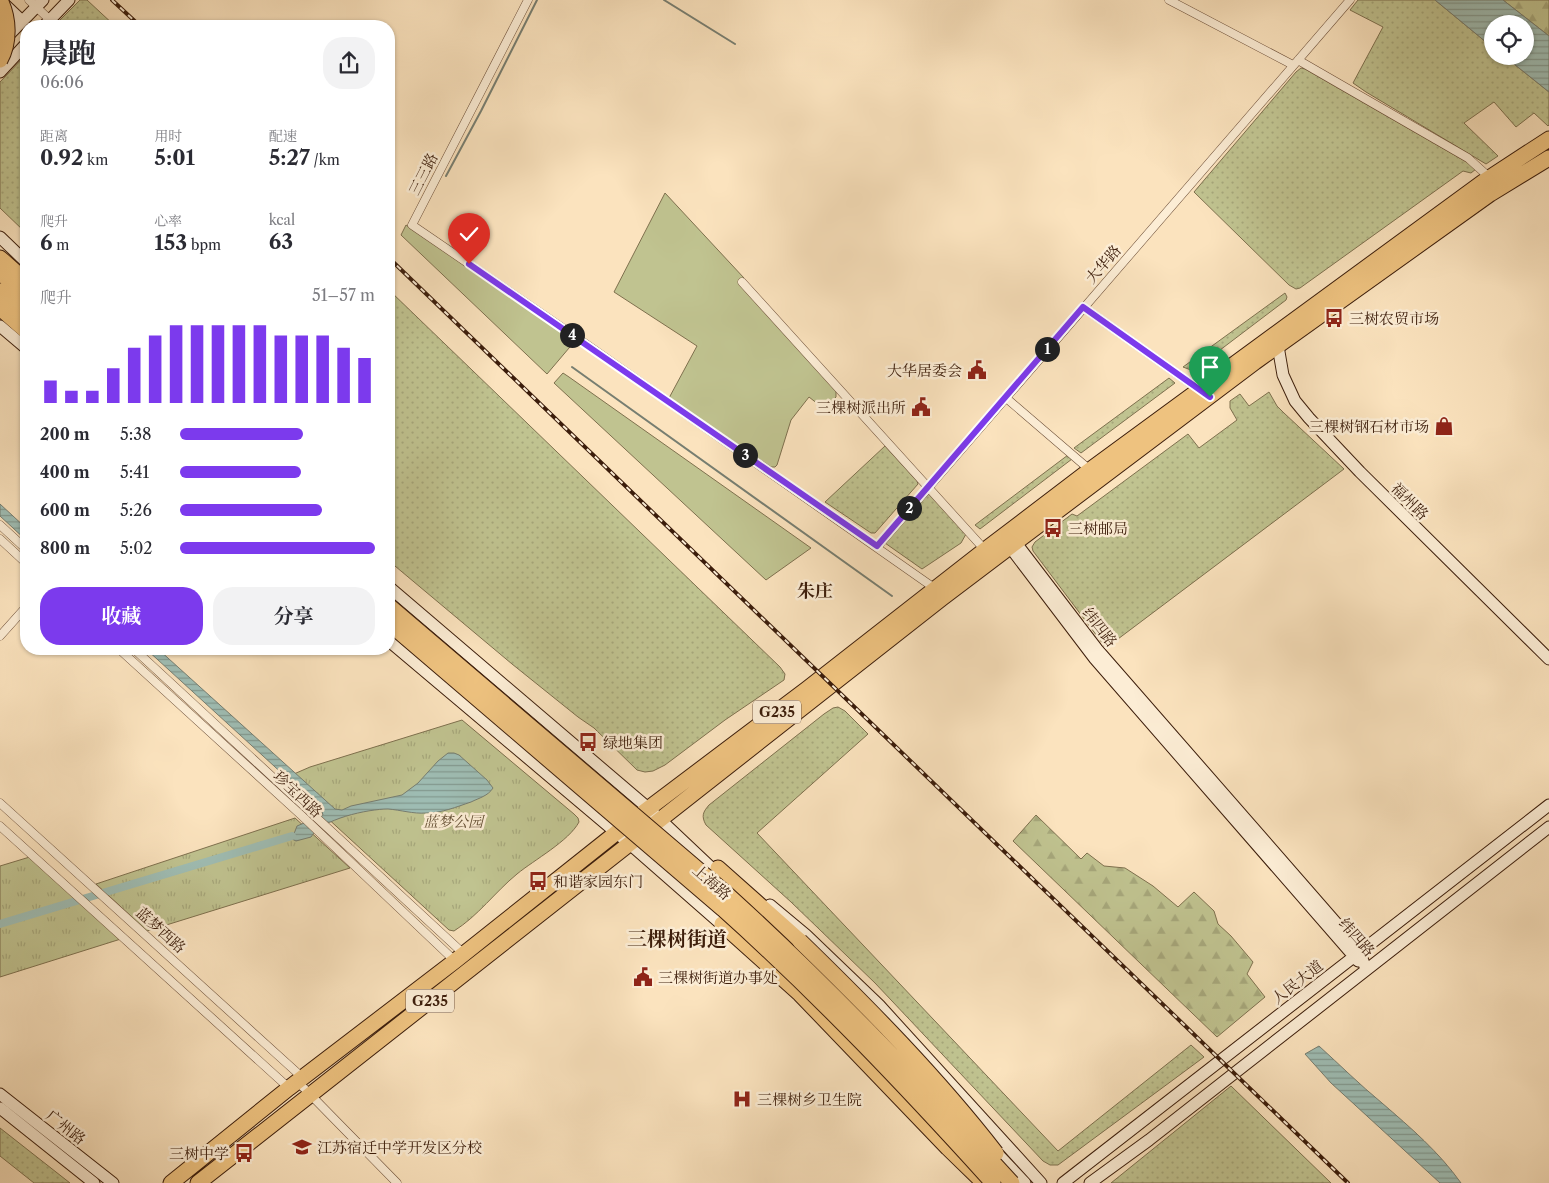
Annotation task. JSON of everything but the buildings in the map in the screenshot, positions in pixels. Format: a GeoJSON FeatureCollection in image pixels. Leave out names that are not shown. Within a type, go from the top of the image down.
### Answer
{"type":"FeatureCollection","features":[{"type":"Feature","properties":{"kind":"highway"},"geometry":{"type":"LineString","coordinates":[[0,0],[5,10],[7,23],[6,43],[0,60]]}},
{"type":"Feature","properties":{"kind":"highway","name":"G235"},"geometry":{"type":"LineString","coordinates":[[198,1183],[631,845],[666,824],[942,598],[1013,545],[1205,393],[1489,177],[1549,138]]}},
{"type":"Feature","properties":{"kind":"highway","name":"G235"},"geometry":{"type":"LineString","coordinates":[[171,1183],[648,808],[807,689],[1090,470],[1278,346],[1490,194],[1549,158]]}},
{"type":"Feature","properties":{"kind":"highway"},"geometry":{"type":"LineString","coordinates":[[0,258],[20,276]]}},
{"type":"Feature","properties":{"kind":"highway"},"geometry":{"type":"LineString","coordinates":[[0,272],[20,291]]}},
{"type":"Feature","properties":{"kind":"highway"},"geometry":{"type":"LineString","coordinates":[[0,290],[20,309]]}},
{"type":"Feature","properties":{"kind":"highway"},"geometry":{"type":"LineString","coordinates":[[0,308],[20,326]]}},
{"type":"Feature","properties":{"kind":"highway","name":"上海路"},"geometry":{"type":"LineString","coordinates":[[395,611],[722,890],[774,938],[897,1060],[1012,1183]]}},
{"type":"Feature","properties":{"kind":"highway","name":"上海路"},"geometry":{"type":"LineString","coordinates":[[395,628],[767,948],[892,1074],[993,1183]]}},
{"type":"Feature","properties":{"kind":"highway"},"geometry":{"type":"LineString","coordinates":[[718,868],[800,941],[879,1020],[966,1114],[1021,1183]]}},
{"type":"Feature","properties":{"kind":"highway"},"geometry":{"type":"LineString","coordinates":[[722,924],[813,1007],[984,1183]]}},
{"type":"Feature","properties":{"kind":"street"},"geometry":{"type":"LineString","coordinates":[[0,0],[21,20]]}},
{"type":"Feature","properties":{"kind":"street"},"geometry":{"type":"LineString","coordinates":[[49,0],[60,10]]}},
{"type":"Feature","properties":{"kind":"street"},"geometry":{"type":"LineString","coordinates":[[50,20],[69,0]]}},
{"type":"Feature","properties":{"kind":"street","name":"三三路"},"geometry":{"type":"LineString","coordinates":[[528,0],[412,226],[877,546],[930,585]]}},
{"type":"Feature","properties":{"kind":"street"},"geometry":{"type":"LineString","coordinates":[[1169,0],[1296,63],[1468,158],[1489,177]]}},
{"type":"Feature","properties":{"kind":"street","name":"大华路"},"geometry":{"type":"LineString","coordinates":[[877,546],[1350,0]]}},
{"type":"Feature","properties":{"kind":"street"},"geometry":{"type":"LineString","coordinates":[[23,20],[36,2],[45,20]]}},
{"type":"Feature","properties":{"kind":"street"},"geometry":{"type":"LineString","coordinates":[[0,44],[20,23]]}},
{"type":"Feature","properties":{"kind":"street"},"geometry":{"type":"LineString","coordinates":[[0,72],[20,50]]}},
{"type":"Feature","properties":{"kind":"street"},"geometry":{"type":"LineString","coordinates":[[0,238],[20,255]]}},
{"type":"Feature","properties":{"kind":"street"},"geometry":{"type":"LineString","coordinates":[[742,282],[986,550]]}},
{"type":"Feature","properties":{"kind":"street"},"geometry":{"type":"LineString","coordinates":[[1083,307],[1205,393]]}},
{"type":"Feature","properties":{"kind":"street"},"geometry":{"type":"LineString","coordinates":[[2,330],[20,344]]}},
{"type":"Feature","properties":{"kind":"street","name":"福州路"},"geometry":{"type":"LineString","coordinates":[[1278,346],[1283,375],[1296,401],[1309,418],[1360,472],[1549,659]]}},
{"type":"Feature","properties":{"kind":"street"},"geometry":{"type":"LineString","coordinates":[[1005,397],[1090,470]]}},
{"type":"Feature","properties":{"kind":"street"},"geometry":{"type":"LineString","coordinates":[[0,525],[20,544]]}},
{"type":"Feature","properties":{"kind":"street"},"geometry":{"type":"LineString","coordinates":[[0,539],[20,557]]}},
{"type":"Feature","properties":{"kind":"street","name":"纬四路"},"geometry":{"type":"LineString","coordinates":[[1013,545],[1095,659],[1358,954],[1366,969]]}},
{"type":"Feature","properties":{"kind":"street","name":"上海路"},"geometry":{"type":"LineString","coordinates":[[395,592],[718,868],[774,908],[806,935],[872,999],[1041,1183]]}},
{"type":"Feature","properties":{"kind":"street"},"geometry":{"type":"LineString","coordinates":[[0,636],[20,614]]}},
{"type":"Feature","properties":{"kind":"street","name":"上海路"},"geometry":{"type":"LineString","coordinates":[[395,645],[722,924],[851,1053],[976,1183]]}},
{"type":"Feature","properties":{"kind":"street","name":"珍宝西路"},"geometry":{"type":"LineString","coordinates":[[127,655],[322,835],[459,957]]}},
{"type":"Feature","properties":{"kind":"street","name":"珍宝西路"},"geometry":{"type":"LineString","coordinates":[[141,655],[329,828],[459,957]]}},
{"type":"Feature","properties":{"kind":"street","name":"蓝梦西路"},"geometry":{"type":"LineString","coordinates":[[0,804],[106,899],[297,1083]]}},
{"type":"Feature","properties":{"kind":"street","name":"人民大道"},"geometry":{"type":"LineString","coordinates":[[1063,1183],[1549,805]]}},
{"type":"Feature","properties":{"kind":"street","name":"上海路"},"geometry":{"type":"LineString","coordinates":[[666,824],[864,1013],[1025,1183]]}},
{"type":"Feature","properties":{"kind":"street","name":"蓝梦西路"},"geometry":{"type":"LineString","coordinates":[[0,826],[90,908],[297,1083]]}},
{"type":"Feature","properties":{"kind":"street"},"geometry":{"type":"LineString","coordinates":[[1090,1183],[1149,1140],[1549,827]]}},
{"type":"Feature","properties":{"kind":"street"},"geometry":{"type":"LineString","coordinates":[[297,1083],[397,1183]]}},
{"type":"Feature","properties":{"kind":"street","name":"广州路"},"geometry":{"type":"LineString","coordinates":[[0,1094],[113,1183]]}},
{"type":"Feature","properties":{"kind":"street","name":"广州路"},"geometry":{"type":"LineString","coordinates":[[0,1108],[94,1183]]}},
{"type":"Feature","properties":{"kind":"green space"},"geometry":{"type":"Polygon","coordinates":[[[80,0],[87,0],[109,20],[60,20],[80,0]]]}},
{"type":"Feature","properties":{"kind":"green space"},"geometry":{"type":"Polygon","coordinates":[[[1358,0],[1435,0],[1484,40],[1484,65],[1515,65],[1549,92],[1549,125],[1534,113],[1516,127],[1494,102],[1464,123],[1498,156],[1486,164],[1353,83],[1383,27],[1350,10],[1358,0]]]}},
{"type":"Feature","properties":{"kind":"green space"},"geometry":{"type":"Polygon","coordinates":[[[1503,0],[1549,0],[1549,36],[1534,24],[1534,15],[1522,15],[1503,0]]]}},
{"type":"Feature","properties":{"kind":"green space"},"geometry":{"type":"Polygon","coordinates":[[[20,61],[20,227],[0,208],[0,82],[20,61]]]}},
{"type":"Feature","properties":{"kind":"green space"},"geometry":{"type":"Polygon","coordinates":[[[1301,68],[1476,169],[1471,173],[1463,171],[1296,289],[1289,285],[1194,192],[1301,68]]]}},
{"type":"Feature","properties":{"kind":"green space"},"geometry":{"type":"Polygon","coordinates":[[[665,193],[744,278],[740,282],[836,390],[836,397],[825,408],[809,397],[791,420],[775,467],[771,467],[669,398],[697,346],[614,292],[665,193]]]}},
{"type":"Feature","properties":{"kind":"green space"},"geometry":{"type":"Polygon","coordinates":[[[406,225],[575,341],[547,374],[401,235],[406,225]]]}},
{"type":"Feature","properties":{"kind":"green space"},"geometry":{"type":"Polygon","coordinates":[[[1285,293],[1286,300],[1195,369],[1191,370],[1183,367],[1285,293]]]}},
{"type":"Feature","properties":{"kind":"green space"},"geometry":{"type":"Polygon","coordinates":[[[395,296],[780,667],[785,674],[784,680],[725,720],[665,765],[653,771],[645,772],[637,770],[594,728],[512,664],[395,566],[395,296]]]}},
{"type":"Feature","properties":{"kind":"green space"},"geometry":{"type":"Polygon","coordinates":[[[563,373],[811,548],[766,580],[554,383],[563,373]]]}},
{"type":"Feature","properties":{"kind":"green space"},"geometry":{"type":"Polygon","coordinates":[[[1169,378],[1175,383],[1081,453],[1074,448],[1169,378]]]}},
{"type":"Feature","properties":{"kind":"green space"},"geometry":{"type":"Polygon","coordinates":[[[1269,392],[1277,406],[1344,469],[1106,648],[1033,551],[1032,547],[1035,542],[1072,514],[1077,516],[1188,434],[1199,448],[1237,420],[1230,408],[1230,401],[1240,394],[1249,406],[1269,392]]]}},
{"type":"Feature","properties":{"kind":"green space"},"geometry":{"type":"Polygon","coordinates":[[[885,446],[918,484],[875,533],[871,533],[825,502],[885,446]]]}},
{"type":"Feature","properties":{"kind":"green space"},"geometry":{"type":"Polygon","coordinates":[[[1068,455],[1072,459],[980,529],[975,525],[1068,455]]]}},
{"type":"Feature","properties":{"kind":"green space"},"geometry":{"type":"Polygon","coordinates":[[[929,493],[966,534],[961,543],[922,569],[885,543],[929,493]]]}},
{"type":"Feature","properties":{"kind":"green space"},"geometry":{"type":"Polygon","coordinates":[[[838,707],[845,711],[868,734],[757,833],[1058,1151],[1191,1045],[1204,1057],[1058,1165],[1050,1165],[1043,1161],[875,983],[704,822],[703,814],[709,805],[824,714],[838,707]]]}},
{"type":"Feature","properties":{"kind":"green space","name":"蓝梦公园"},"geometry":{"type":"Polygon","coordinates":[[[462,720],[574,814],[579,822],[551,850],[517,874],[471,918],[454,931],[449,930],[324,815],[321,809],[287,777],[310,767],[462,720]]]}},
{"type":"Feature","properties":{"kind":"green space"},"geometry":{"type":"Polygon","coordinates":[[[1036,815],[1081,859],[1087,853],[1104,866],[1125,868],[1153,886],[1178,907],[1194,892],[1214,911],[1218,924],[1253,962],[1247,974],[1265,997],[1217,1037],[1013,841],[1036,815]]]}},
{"type":"Feature","properties":{"kind":"green space"},"geometry":{"type":"Polygon","coordinates":[[[295,818],[350,868],[147,931],[96,884],[295,818]]]}},
{"type":"Feature","properties":{"kind":"green space"},"geometry":{"type":"Polygon","coordinates":[[[33,856],[124,938],[0,977],[0,866],[33,856]]]}},
{"type":"Feature","properties":{"kind":"green space"},"geometry":{"type":"Polygon","coordinates":[[[1231,1086],[1331,1183],[1111,1183],[1231,1086]]]}},
{"type":"Feature","properties":{"kind":"green space"},"geometry":{"type":"Polygon","coordinates":[[[0,1128],[70,1183],[34,1183],[0,1156],[0,1128]]]}},
{"type":"Feature","properties":{"kind":"water"},"geometry":{"type":"Polygon","coordinates":[[[1435,0],[1503,0],[1522,15],[1484,15],[1484,40],[1435,0]]]}},
{"type":"Feature","properties":{"kind":"water"},"geometry":{"type":"Polygon","coordinates":[[[1534,24],[1549,36],[1549,92],[1515,65],[1534,65],[1534,24]]]}},
{"type":"Feature","properties":{"kind":"water"},"geometry":{"type":"Polygon","coordinates":[[[0,504],[20,522],[20,534],[0,516],[0,504]]]}},
{"type":"Feature","properties":{"kind":"water"},"geometry":{"type":"Polygon","coordinates":[[[153,655],[165,655],[335,809],[342,810],[351,806],[402,795],[418,783],[448,753],[459,755],[487,780],[493,788],[486,795],[471,802],[438,812],[416,813],[388,809],[357,813],[324,825],[311,837],[296,841],[292,839],[297,826],[323,815],[321,809],[153,655]]]}},
{"type":"Feature","properties":{"kind":"water"},"geometry":{"type":"Polygon","coordinates":[[[1319,1046],[1424,1141],[1461,1183],[1440,1183],[1331,1083],[1305,1054],[1319,1046]]]}},
{"type":"Feature","properties":{"kind":"waterway"},"geometry":{"type":"LineString","coordinates":[[446,176],[537,0]]}},
{"type":"Feature","properties":{"kind":"waterway"},"geometry":{"type":"LineString","coordinates":[[664,0],[735,44]]}},
{"type":"Feature","properties":{"kind":"waterway"},"geometry":{"type":"LineString","coordinates":[[572,367],[892,596]]}},
{"type":"Feature","properties":{"kind":"waterway"},"geometry":{"type":"LineString","coordinates":[[0,924],[292,836]]}},
{"type":"Feature","properties":{"kind":"railway"},"geometry":{"type":"LineString","coordinates":[[112,0],[134,20]]}},
{"type":"Feature","properties":{"kind":"railway"},"geometry":{"type":"LineString","coordinates":[[395,264],[1348,1183]]}},
{"type":"Feature","properties":{"kind":"place","name":"三树农贸市场"},"geometry":{"type":"Point","coordinates":[1334,318]}},
{"type":"Feature","properties":{"kind":"place","name":"大华居委会"},"geometry":{"type":"Point","coordinates":[977,370]}},
{"type":"Feature","properties":{"kind":"place","name":"三棵树派出所"},"geometry":{"type":"Point","coordinates":[921,407]}},
{"type":"Feature","properties":{"kind":"place","name":"三棵树钢石材市场"},"geometry":{"type":"Point","coordinates":[1444,426]}},
{"type":"Feature","properties":{"kind":"place","name":"三树邮局"},"geometry":{"type":"Point","coordinates":[1053,528]}},
{"type":"Feature","properties":{"kind":"place","name":"绿地集团"},"geometry":{"type":"Point","coordinates":[588,742]}},
{"type":"Feature","properties":{"kind":"place","name":"和谐家园东门"},"geometry":{"type":"Point","coordinates":[538,881]}},
{"type":"Feature","properties":{"kind":"place","name":"三棵树街道办事处"},"geometry":{"type":"Point","coordinates":[643,977]}},
{"type":"Feature","properties":{"kind":"place","name":"三棵树乡卫生院"},"geometry":{"type":"Point","coordinates":[742,1099]}},
{"type":"Feature","properties":{"kind":"place","name":"江苏宿迁中学开发区分校"},"geometry":{"type":"Point","coordinates":[302,1147]}},
{"type":"Feature","properties":{"kind":"place","name":"三树中学"},"geometry":{"type":"Point","coordinates":[244,1153]}},
{"type":"Feature","properties":{"kind":"district","name":"朱庄"},"geometry":{"type":"Point","coordinates":[815,591]}},
{"type":"Feature","properties":{"kind":"district","name":"三棵树街道"},"geometry":{"type":"Point","coordinates":[677,939]}},
{"type":"Feature","properties":{"kind":"route"},"geometry":{"type":"LineString","coordinates":[[469,264],[877,546],[1083,307],[1210,397]]}}]}
